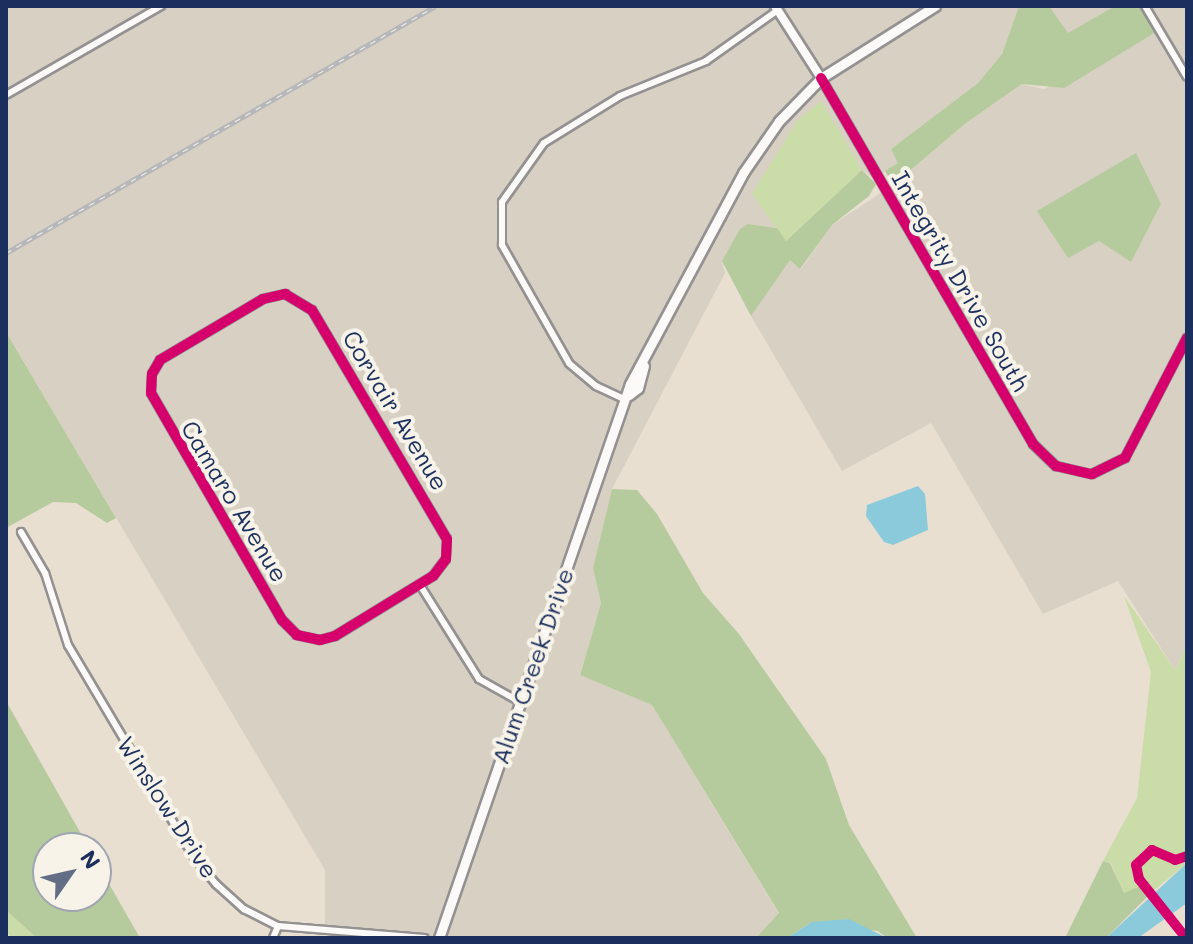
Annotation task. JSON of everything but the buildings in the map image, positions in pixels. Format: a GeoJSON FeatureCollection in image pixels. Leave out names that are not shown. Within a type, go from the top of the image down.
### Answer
{"type":"FeatureCollection","features":[{"type":"Feature","properties":{"kind":"main road","name":"Alum Creek Drive"},"geometry":{"type":"LineString","coordinates":[[439,938],[630,384],[644,366],[748,165],[779,121],[821,78],[935,6]]}},
{"type":"Feature","properties":{"kind":"main road"},"geometry":{"type":"LineString","coordinates":[[777,8],[821,78]]}},
{"type":"Feature","properties":{"kind":"street"},"geometry":{"type":"LineString","coordinates":[[6,95],[161,6]]}},
{"type":"Feature","properties":{"kind":"street"},"geometry":{"type":"LineString","coordinates":[[1145,6],[1187,77]]}},
{"type":"Feature","properties":{"kind":"street"},"geometry":{"type":"LineString","coordinates":[[627,398],[596,386],[569,363],[502,245],[502,202],[528,159],[555,135],[620,96],[706,61],[777,8]]}},
{"type":"Feature","properties":{"kind":"street","name":"Integrity Drive South"},"geometry":{"type":"LineString","coordinates":[[821,78],[1033,444],[1056,466],[1092,474],[1116,466],[1137,443],[1187,338]]}},
{"type":"Feature","properties":{"kind":"street","name":"Corvair Avenue"},"geometry":{"type":"LineString","coordinates":[[152,374],[173,351],[263,299],[279,294],[296,296],[312,310],[443,528],[447,552],[443,566],[420,585]]}},
{"type":"Feature","properties":{"kind":"street","name":"Camaro Avenue"},"geometry":{"type":"LineString","coordinates":[[152,374],[151,393],[159,411],[282,620],[303,638],[335,636],[420,585]]}},
{"type":"Feature","properties":{"kind":"street","name":"Winslow Drive"},"geometry":{"type":"LineString","coordinates":[[21,532],[45,573],[68,645],[194,857],[232,900],[278,926],[425,938]]}},
{"type":"Feature","properties":{"kind":"street"},"geometry":{"type":"LineString","coordinates":[[420,585],[479,679],[520,702]]}},
{"type":"Feature","properties":{"kind":"street"},"geometry":{"type":"LineString","coordinates":[[273,938],[278,926]]}},
{"type":"Feature","properties":{"kind":"shaded area"},"geometry":{"type":"Polygon","coordinates":[[[6,6],[1019,6],[1002,54],[978,83],[891,149],[899,163],[873,178],[862,170],[821,102],[752,194],[777,228],[748,224],[722,261],[725,273],[612,489],[593,568],[601,603],[580,674],[652,705],[779,914],[756,938],[427,938],[379,930],[325,932],[325,870],[6,332],[6,6]]]}},
{"type":"Feature","properties":{"kind":"shaded area"},"geometry":{"type":"Polygon","coordinates":[[[1049,6],[1115,6],[1068,34],[1049,6]]]}},
{"type":"Feature","properties":{"kind":"shaded area"},"geometry":{"type":"Polygon","coordinates":[[[1140,6],[1187,6],[1187,646],[1175,670],[1118,581],[1043,614],[931,423],[842,471],[751,316],[790,259],[801,269],[832,225],[893,185],[966,123],[1022,84],[1044,89],[1156,32],[1140,6]],[[1161,204],[1099,241],[1131,261],[1161,204]]]}},
{"type":"Feature","properties":{"kind":"green space"},"geometry":{"type":"Polygon","coordinates":[[[1019,6],[1049,6],[1068,33],[1115,6],[1140,6],[1156,32],[1064,88],[1022,84],[966,123],[893,185],[885,171],[898,163],[891,149],[978,83],[1002,54],[1019,6]]]}},
{"type":"Feature","properties":{"kind":"green space"},"geometry":{"type":"Polygon","coordinates":[[[821,101],[862,170],[786,241],[752,194],[797,121],[821,101]]]}},
{"type":"Feature","properties":{"kind":"green space"},"geometry":{"type":"Polygon","coordinates":[[[1136,153],[1161,204],[1131,262],[1099,241],[1068,258],[1037,211],[1136,153]]]}},
{"type":"Feature","properties":{"kind":"green space"},"geometry":{"type":"Polygon","coordinates":[[[862,170],[876,184],[869,196],[832,225],[800,269],[790,260],[751,316],[722,261],[740,229],[748,224],[777,228],[786,241],[862,170]]]}},
{"type":"Feature","properties":{"kind":"green space"},"geometry":{"type":"Polygon","coordinates":[[[6,332],[116,518],[107,523],[76,503],[53,502],[6,528],[6,332]]]}},
{"type":"Feature","properties":{"kind":"green space"},"geometry":{"type":"Polygon","coordinates":[[[612,489],[637,490],[657,514],[703,593],[739,634],[826,759],[849,825],[917,938],[887,938],[878,931],[812,922],[787,938],[756,938],[779,913],[652,705],[580,675],[601,603],[593,568],[612,489]]]}},
{"type":"Feature","properties":{"kind":"green space"},"geometry":{"type":"Polygon","coordinates":[[[1124,596],[1175,670],[1187,646],[1187,787],[1185,856],[1146,849],[1133,864],[1140,886],[1124,894],[1111,863],[1103,861],[1137,798],[1151,672],[1124,596]]]}},
{"type":"Feature","properties":{"kind":"green space"},"geometry":{"type":"Polygon","coordinates":[[[6,701],[80,832],[32,832],[32,912],[112,912],[112,889],[140,938],[37,938],[6,910],[6,701]]]}},
{"type":"Feature","properties":{"kind":"green space"},"geometry":{"type":"Polygon","coordinates":[[[1151,854],[1186,864],[1152,892],[1138,870],[1151,854]]]}},
{"type":"Feature","properties":{"kind":"green space"},"geometry":{"type":"Polygon","coordinates":[[[1103,861],[1110,863],[1124,893],[1140,886],[1148,896],[1106,938],[1065,938],[1103,861]]]}},
{"type":"Feature","properties":{"kind":"green space"},"geometry":{"type":"Polygon","coordinates":[[[6,910],[37,938],[13,938],[6,932],[6,910]]]}},
{"type":"Feature","properties":{"kind":"water"},"geometry":{"type":"Polygon","coordinates":[[[918,486],[925,494],[928,530],[893,545],[884,542],[866,516],[867,505],[918,486]]]}},
{"type":"Feature","properties":{"kind":"water"},"geometry":{"type":"Polygon","coordinates":[[[1187,863],[1187,903],[1138,938],[1106,938],[1187,863]]]}},
{"type":"Feature","properties":{"kind":"water"},"geometry":{"type":"Polygon","coordinates":[[[849,919],[887,938],[787,938],[812,922],[849,919]]]}},
{"type":"Feature","properties":{"kind":"railway"},"geometry":{"type":"LineString","coordinates":[[6,253],[435,6]]}},
{"type":"Feature","properties":{"kind":"cycle path"},"geometry":{"type":"LineString","coordinates":[[821,78],[1033,444],[1056,466],[1092,474],[1125,458],[1187,338]]}},
{"type":"Feature","properties":{"kind":"cycle path"},"geometry":{"type":"LineString","coordinates":[[285,294],[312,310],[447,539],[446,559],[433,576],[335,636],[320,640],[297,635],[282,620],[151,393],[152,374],[160,360],[263,299],[285,294]]}},
{"type":"Feature","properties":{"kind":"cycle path"},"geometry":{"type":"LineString","coordinates":[[1186,938],[1139,879],[1136,865],[1152,850],[1175,860],[1187,856]]}}]}
